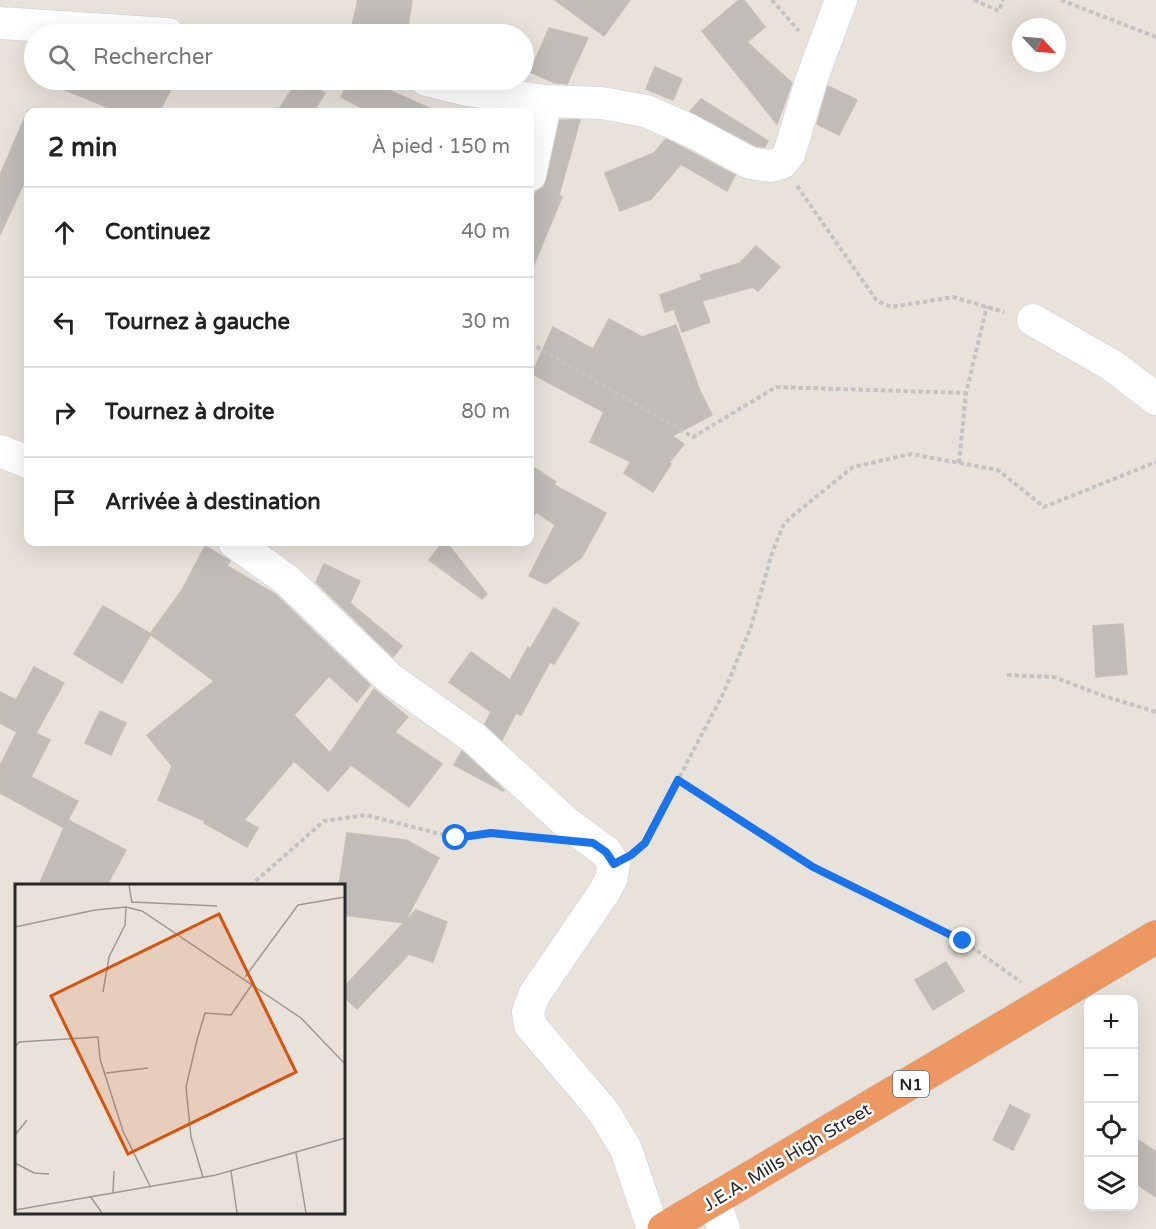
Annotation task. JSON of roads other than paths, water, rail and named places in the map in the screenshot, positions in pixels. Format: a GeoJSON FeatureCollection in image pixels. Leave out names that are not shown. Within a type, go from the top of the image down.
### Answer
{"type":"FeatureCollection","features":[{"type":"Feature","properties":{"kind":"highway","name":"J.E.A. Mills High Street"},"geometry":{"type":"LineString","coordinates":[[664,1229],[719,1215],[1156,938]]}},
{"type":"Feature","properties":{"kind":"street"},"geometry":{"type":"LineString","coordinates":[[467,90],[546,101],[603,103],[646,111],[689,130],[750,163],[770,166],[782,163],[789,154],[812,78],[841,0]]}},
{"type":"Feature","properties":{"kind":"street"},"geometry":{"type":"LineString","coordinates":[[0,23],[24,25]]}},
{"type":"Feature","properties":{"kind":"street"},"geometry":{"type":"LineString","coordinates":[[534,156],[546,101]]}},
{"type":"Feature","properties":{"kind":"street"},"geometry":{"type":"LineString","coordinates":[[1033,320],[1113,366],[1156,399]]}},
{"type":"Feature","properties":{"kind":"street"},"geometry":{"type":"LineString","coordinates":[[0,451],[24,460]]}},
{"type":"Feature","properties":{"kind":"street"},"geometry":{"type":"LineString","coordinates":[[240,546],[287,580],[389,678],[474,738],[568,824],[606,852],[614,864],[605,891],[534,995],[528,1012],[530,1025],[603,1111],[626,1149],[653,1229]]}}]}
